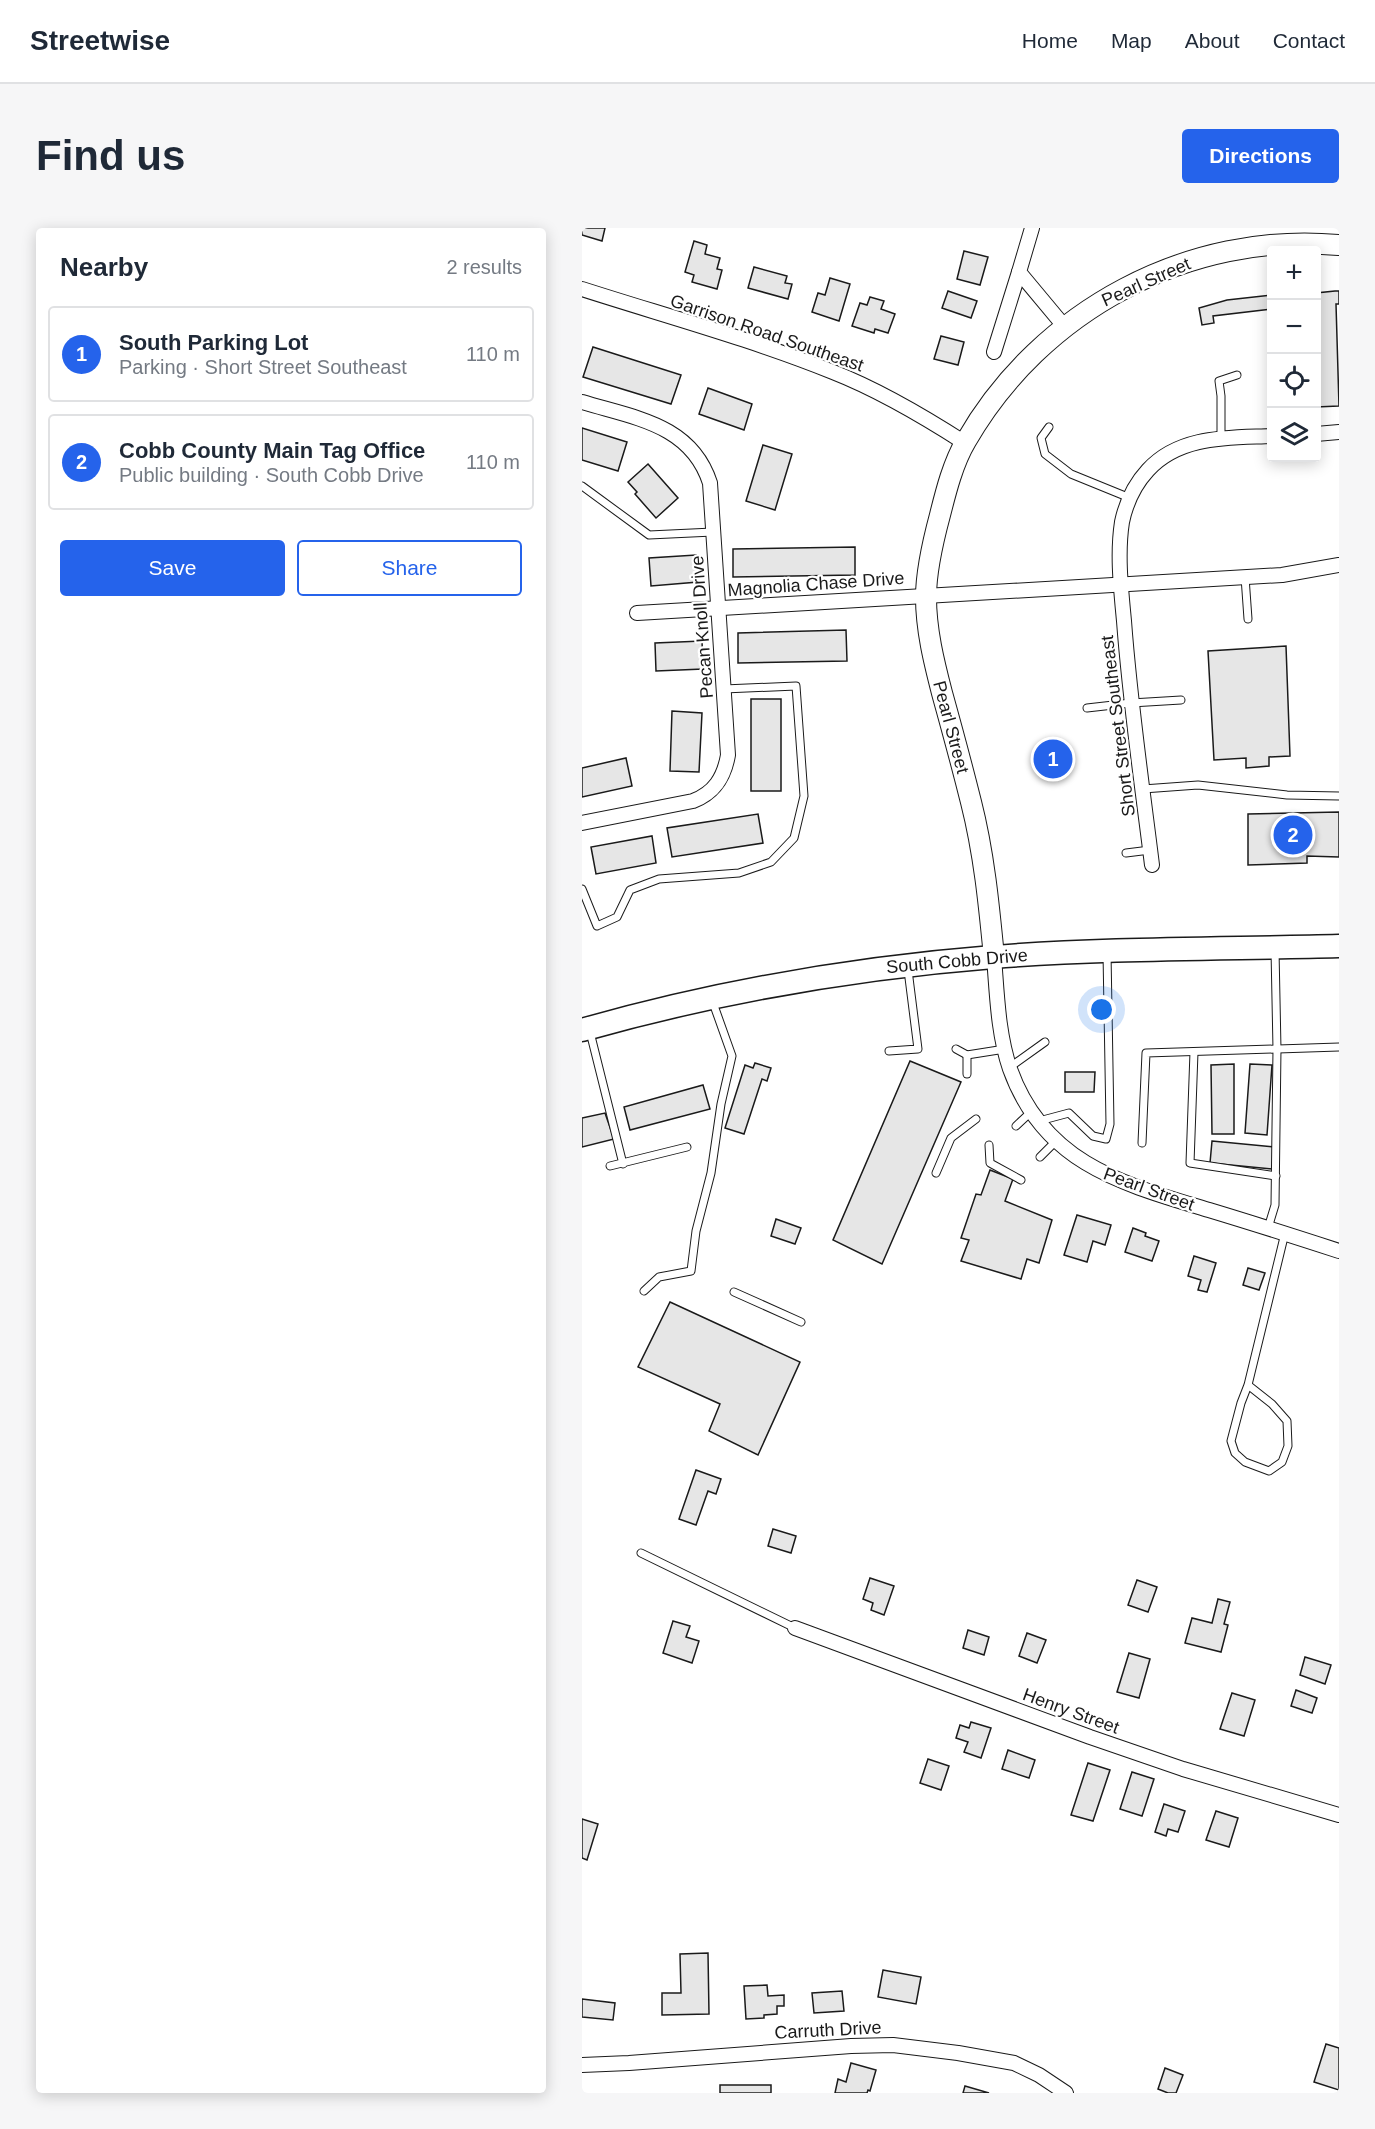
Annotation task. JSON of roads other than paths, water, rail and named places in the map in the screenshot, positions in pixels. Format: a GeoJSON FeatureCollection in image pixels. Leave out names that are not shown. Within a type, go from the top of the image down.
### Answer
{"type":"FeatureCollection","features":[{"type":"Feature","properties":{"kind":"main road","name":"South Cobb Drive"},"geometry":{"type":"LineString","coordinates":[[585,1029],[711,998],[855,972],[907,966],[994,957],[1339,946]]}},
{"type":"Feature","properties":{"kind":"street"},"geometry":{"type":"LineString","coordinates":[[994,352],[1032,228]]}},
{"type":"Feature","properties":{"kind":"street","name":"Pearl Street"},"geometry":{"type":"LineString","coordinates":[[1339,245],[1277,243],[1215,254],[1188,262],[1120,290],[1085,310],[1064,326],[1007,383],[965,443],[949,484],[936,529],[928,570],[926,596],[933,658],[981,843],[1005,1049],[1019,1089],[1035,1116],[1056,1141],[1084,1163],[1126,1183],[1339,1251]]}},
{"type":"Feature","properties":{"kind":"street"},"geometry":{"type":"LineString","coordinates":[[1019,272],[1064,326]]}},
{"type":"Feature","properties":{"kind":"street","name":"Garrison Road Southeast"},"geometry":{"type":"LineString","coordinates":[[582,289],[833,372],[894,401],[965,443]]}},
{"type":"Feature","properties":{"kind":"street","name":"Pecan Knoll Drive"},"geometry":{"type":"LineString","coordinates":[[582,402],[658,426],[676,435],[698,456],[706,469],[710,483],[714,532],[728,755],[726,770],[712,790],[693,801],[582,823]]}},
{"type":"Feature","properties":{"kind":"street"},"geometry":{"type":"LineString","coordinates":[[1321,434],[1339,432]]}},
{"type":"Feature","properties":{"kind":"street","name":"Short Street Southeast"},"geometry":{"type":"LineString","coordinates":[[1152,865],[1131,703],[1121,584],[1123,519],[1136,485],[1149,469],[1185,445],[1221,438],[1267,436]]}},
{"type":"Feature","properties":{"kind":"street","name":"Magnolia Chase Drive"},"geometry":{"type":"LineString","coordinates":[[637,613],[1282,575],[1339,565]]}},
{"type":"Feature","properties":{"kind":"street","name":"Henry Street"},"geometry":{"type":"LineString","coordinates":[[795,1628],[1183,1769],[1339,1815]]}},
{"type":"Feature","properties":{"kind":"street","name":"Carruth Drive"},"geometry":{"type":"LineString","coordinates":[[582,2065],[893,2045],[946,2051],[1014,2063],[1039,2075],[1066,2093]]}},
{"type":"Feature","properties":{"kind":"lane"},"geometry":{"type":"LineString","coordinates":[[1221,438],[1219,381],[1238,375]]}},
{"type":"Feature","properties":{"kind":"lane"},"geometry":{"type":"LineString","coordinates":[[1049,427],[1041,438],[1045,454],[1071,474],[1130,498]]}},
{"type":"Feature","properties":{"kind":"lane"},"geometry":{"type":"LineString","coordinates":[[582,486],[649,535],[714,532]]}},
{"type":"Feature","properties":{"kind":"lane"},"geometry":{"type":"LineString","coordinates":[[1245,577],[1248,619]]}},
{"type":"Feature","properties":{"kind":"lane"},"geometry":{"type":"LineString","coordinates":[[582,889],[597,926],[617,917],[630,890],[659,879],[739,873],[771,862],[794,838],[804,796],[796,686],[724,689]]}},
{"type":"Feature","properties":{"kind":"lane"},"geometry":{"type":"LineString","coordinates":[[1087,708],[1181,700]]}},
{"type":"Feature","properties":{"kind":"lane"},"geometry":{"type":"LineString","coordinates":[[1143,789],[1198,785],[1287,795],[1339,796]]}},
{"type":"Feature","properties":{"kind":"lane"},"geometry":{"type":"LineString","coordinates":[[1126,853],[1150,850]]}},
{"type":"Feature","properties":{"kind":"lane"},"geometry":{"type":"LineString","coordinates":[[1268,1228],[1275,1205],[1276,1176],[1275,948]]}},
{"type":"Feature","properties":{"kind":"lane"},"geometry":{"type":"LineString","coordinates":[[1016,1126],[1035,1116],[1069,1113],[1093,1136],[1106,1139],[1110,1124],[1107,952]]}},
{"type":"Feature","properties":{"kind":"lane"},"geometry":{"type":"LineString","coordinates":[[889,1051],[918,1049],[907,966]]}},
{"type":"Feature","properties":{"kind":"lane"},"geometry":{"type":"LineString","coordinates":[[644,1291],[659,1276],[692,1271],[696,1231],[711,1173],[721,1104],[732,1056],[711,998]]}},
{"type":"Feature","properties":{"kind":"lane"},"geometry":{"type":"LineString","coordinates":[[585,1029],[623,1164]]}},
{"type":"Feature","properties":{"kind":"lane"},"geometry":{"type":"LineString","coordinates":[[1010,1067],[1045,1042]]}},
{"type":"Feature","properties":{"kind":"lane"},"geometry":{"type":"LineString","coordinates":[[1142,1143],[1146,1053],[1339,1047]]}},
{"type":"Feature","properties":{"kind":"lane"},"geometry":{"type":"LineString","coordinates":[[956,1049],[967,1054],[1005,1049]]}},
{"type":"Feature","properties":{"kind":"lane"},"geometry":{"type":"LineString","coordinates":[[1194,1052],[1190,1163],[1276,1176]]}},
{"type":"Feature","properties":{"kind":"lane"},"geometry":{"type":"LineString","coordinates":[[967,1054],[967,1074]]}},
{"type":"Feature","properties":{"kind":"lane"},"geometry":{"type":"LineString","coordinates":[[936,1173],[951,1138],[976,1119]]}},
{"type":"Feature","properties":{"kind":"lane"},"geometry":{"type":"LineString","coordinates":[[1040,1157],[1056,1141]]}},
{"type":"Feature","properties":{"kind":"lane"},"geometry":{"type":"LineString","coordinates":[[989,1145],[990,1164],[1021,1180]]}},
{"type":"Feature","properties":{"kind":"lane"},"geometry":{"type":"LineString","coordinates":[[610,1166],[687,1147]]}},
{"type":"Feature","properties":{"kind":"lane"},"geometry":{"type":"LineString","coordinates":[[1248,1386],[1272,1404],[1287,1421],[1288,1446],[1282,1462],[1269,1471],[1245,1462],[1235,1453],[1231,1441],[1248,1386],[1285,1233]]}},
{"type":"Feature","properties":{"kind":"lane"},"geometry":{"type":"LineString","coordinates":[[734,1292],[801,1322]]}},
{"type":"Feature","properties":{"kind":"lane"},"geometry":{"type":"LineString","coordinates":[[640,1553],[795,1628]]}},
{"type":"Feature","properties":{"kind":"place","name":"South Parking Lot"},"geometry":{"type":"Point","coordinates":[1053,759]}},
{"type":"Feature","properties":{"kind":"place","name":"Cobb County Main Tag Office"},"geometry":{"type":"Point","coordinates":[1293,835]}}]}
